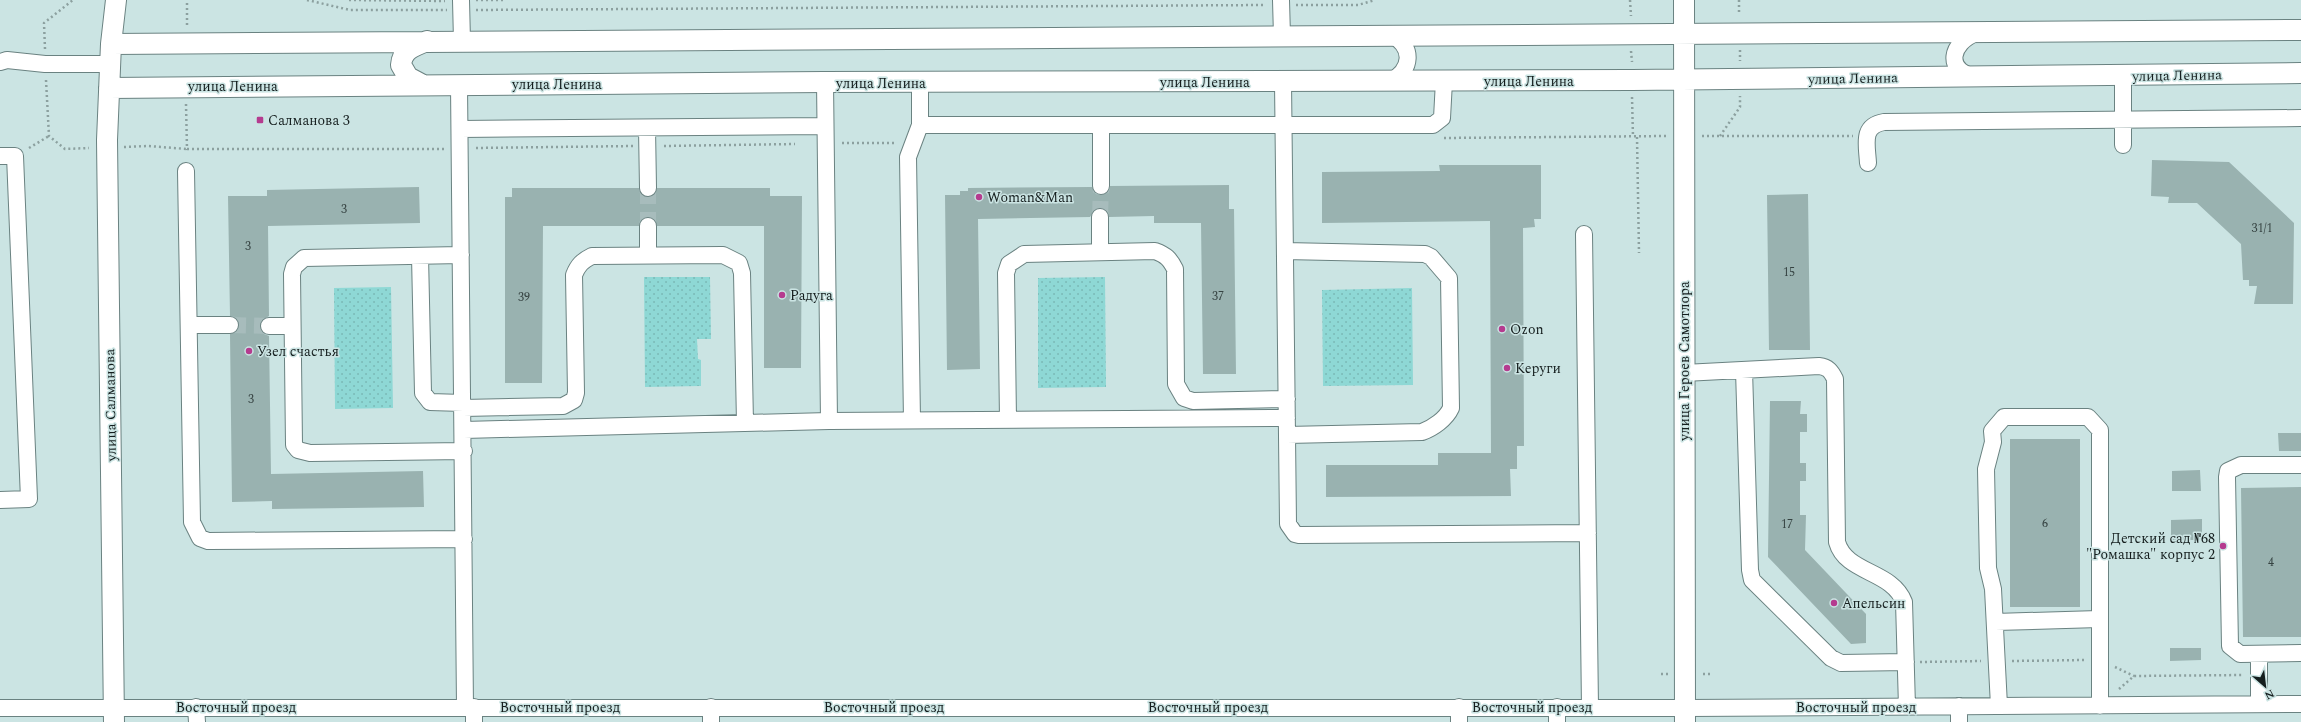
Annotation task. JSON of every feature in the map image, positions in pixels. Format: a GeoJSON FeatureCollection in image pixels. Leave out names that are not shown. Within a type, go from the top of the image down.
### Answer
{"type":"FeatureCollection","features":[{"type":"Feature","properties":{"kind":"main road","name":"улица Салманова"},"geometry":{"type":"LineString","coordinates":[[114,714],[107,140],[111,44],[116,0]]}},
{"type":"Feature","properties":{"kind":"main road","name":"улица Героев Самотлора"},"geometry":{"type":"LineString","coordinates":[[1684,0],[1685,715]]}},
{"type":"Feature","properties":{"kind":"main road"},"geometry":{"type":"LineString","coordinates":[[111,44],[462,40],[1684,35],[2301,30]]}},
{"type":"Feature","properties":{"kind":"main road"},"geometry":{"type":"LineString","coordinates":[[423,85],[404,73],[401,65],[402,59],[410,48],[428,41]]}},
{"type":"Feature","properties":{"kind":"main road","name":"улица Ленина"},"geometry":{"type":"LineString","coordinates":[[109,88],[825,82],[920,83],[1684,80],[2301,74]]}},
{"type":"Feature","properties":{"kind":"street"},"geometry":{"type":"LineString","coordinates":[[461,3],[462,40]]}},
{"type":"Feature","properties":{"kind":"street"},"geometry":{"type":"LineString","coordinates":[[1281,3],[1282,36]]}},
{"type":"Feature","properties":{"kind":"street"},"geometry":{"type":"LineString","coordinates":[[1976,33],[1959,43],[1954,55],[1955,62],[1960,70],[1976,77]]}},
{"type":"Feature","properties":{"kind":"street"},"geometry":{"type":"LineString","coordinates":[[1391,81],[1404,72],[1408,60],[1404,46],[1399,39],[1392,35]]}},
{"type":"Feature","properties":{"kind":"street"},"geometry":{"type":"LineString","coordinates":[[0,62],[7,60],[46,64],[110,64]]}},
{"type":"Feature","properties":{"kind":"street"},"geometry":{"type":"LineString","coordinates":[[2123,75],[2123,145]]}},
{"type":"Feature","properties":{"kind":"street"},"geometry":{"type":"LineString","coordinates":[[920,125],[1433,125],[1442,118],[1444,81]]}},
{"type":"Feature","properties":{"kind":"street"},"geometry":{"type":"LineString","coordinates":[[825,82],[829,421]]}},
{"type":"Feature","properties":{"kind":"street"},"geometry":{"type":"LineString","coordinates":[[1283,82],[1288,524],[1295,534],[1588,533]]}},
{"type":"Feature","properties":{"kind":"street"},"geometry":{"type":"LineString","coordinates":[[912,420],[908,157],[920,125],[920,83]]}},
{"type":"Feature","properties":{"kind":"street"},"geometry":{"type":"LineString","coordinates":[[459,85],[464,430],[464,539],[471,712]]}},
{"type":"Feature","properties":{"kind":"street"},"geometry":{"type":"LineString","coordinates":[[1868,163],[1868,131],[1871,126],[1884,122],[2301,118]]}},
{"type":"Feature","properties":{"kind":"street"},"geometry":{"type":"LineString","coordinates":[[1101,125],[1101,186]]}},
{"type":"Feature","properties":{"kind":"street"},"geometry":{"type":"LineString","coordinates":[[460,129],[825,126]]}},
{"type":"Feature","properties":{"kind":"street"},"geometry":{"type":"LineString","coordinates":[[647,128],[648,188]]}},
{"type":"Feature","properties":{"kind":"street"},"geometry":{"type":"LineString","coordinates":[[0,500],[29,499],[8,156]]}},
{"type":"Feature","properties":{"kind":"street"},"geometry":{"type":"LineString","coordinates":[[186,172],[192,522],[200,538],[208,541],[464,539]]}},
{"type":"Feature","properties":{"kind":"street"},"geometry":{"type":"LineString","coordinates":[[1100,217],[1100,252]]}},
{"type":"Feature","properties":{"kind":"street"},"geometry":{"type":"LineString","coordinates":[[648,226],[648,256]]}},
{"type":"Feature","properties":{"kind":"street"},"geometry":{"type":"LineString","coordinates":[[1584,234],[1590,708]]}},
{"type":"Feature","properties":{"kind":"street"},"geometry":{"type":"LineString","coordinates":[[1008,420],[1006,273],[1009,264],[1024,254],[1155,251],[1164,254],[1171,260],[1175,270],[1176,384],[1184,398],[1193,401],[1286,399]]}},
{"type":"Feature","properties":{"kind":"street"},"geometry":{"type":"LineString","coordinates":[[1285,251],[1425,254],[1431,257],[1450,278],[1450,408],[1448,414],[1429,429],[1422,432],[1287,435]]}},
{"type":"Feature","properties":{"kind":"street"},"geometry":{"type":"LineString","coordinates":[[420,256],[423,393],[430,402],[463,405],[563,406],[574,400],[576,393],[574,275],[577,266],[592,256],[723,254],[739,263],[742,273],[745,423]]}},
{"type":"Feature","properties":{"kind":"street"},"geometry":{"type":"LineString","coordinates":[[461,255],[304,258],[294,266],[292,274],[292,326],[294,445],[298,450],[310,453],[464,451]]}},
{"type":"Feature","properties":{"kind":"street"},"geometry":{"type":"LineString","coordinates":[[189,325],[230,325]]}},
{"type":"Feature","properties":{"kind":"street"},"geometry":{"type":"LineString","coordinates":[[269,326],[292,326]]}},
{"type":"Feature","properties":{"kind":"street"},"geometry":{"type":"LineString","coordinates":[[1684,373],[1820,366],[1826,367],[1831,372],[1835,379],[1837,542],[1845,558],[1890,583],[1901,593],[1904,602],[1907,707]]}},
{"type":"Feature","properties":{"kind":"street"},"geometry":{"type":"LineString","coordinates":[[1744,370],[1750,570],[1752,580],[1831,658],[1841,663],[1906,662]]}},
{"type":"Feature","properties":{"kind":"street"},"geometry":{"type":"LineString","coordinates":[[1999,706],[1995,622],[1992,589],[1988,568],[1986,469],[1993,442],[1992,431],[2004,417],[2088,417],[2100,430],[2100,706]]}},
{"type":"Feature","properties":{"kind":"street"},"geometry":{"type":"LineString","coordinates":[[464,430],[829,421],[1287,418]]}},
{"type":"Feature","properties":{"kind":"street"},"geometry":{"type":"LineString","coordinates":[[2301,465],[2241,465],[2228,470],[2227,476],[2228,640],[2230,646],[2240,654],[2301,653]]}},
{"type":"Feature","properties":{"kind":"street"},"geometry":{"type":"LineString","coordinates":[[1995,622],[2099,619]]}},
{"type":"Feature","properties":{"kind":"street"},"geometry":{"type":"LineString","coordinates":[[2259,654],[2259,704]]}},
{"type":"Feature","properties":{"kind":"street","name":"Восточный проезд"},"geometry":{"type":"LineString","coordinates":[[0,708],[114,714],[471,712],[711,715],[1557,715],[1590,708],[1685,715],[1907,707],[1959,714],[1999,706],[2301,704]]}},
{"type":"Feature","properties":{"kind":"path"},"geometry":{"type":"LineString","coordinates":[[44,23],[73,0]]}},
{"type":"Feature","properties":{"kind":"path"},"geometry":{"type":"LineString","coordinates":[[307,0],[350,10],[504,0]]}},
{"type":"Feature","properties":{"kind":"path"},"geometry":{"type":"LineString","coordinates":[[349,0],[461,3],[1281,3],[1358,5],[1375,0]]}},
{"type":"Feature","properties":{"kind":"path"},"geometry":{"type":"LineString","coordinates":[[8,156],[49,136]]}},
{"type":"Feature","properties":{"kind":"path"},"geometry":{"type":"LineString","coordinates":[[1638,137],[1639,253]]}},
{"type":"Feature","properties":{"kind":"path"},"geometry":{"type":"LineString","coordinates":[[1906,662],[2099,660],[2134,676],[2259,675]]}},
{"type":"Feature","properties":{"kind":"path"},"geometry":{"type":"LineString","coordinates":[[2116,706],[2116,692],[2134,676]]}},
{"type":"Feature","properties":{"kind":"shaded area"},"geometry":{"type":"Polygon","coordinates":[[[644,277],[710,277],[711,339],[697,339],[698,359],[701,360],[701,386],[645,387],[644,277]]]}},
{"type":"Feature","properties":{"kind":"shaded area"},"geometry":{"type":"Polygon","coordinates":[[[1105,277],[1106,387],[1038,388],[1038,278],[1105,277]]]}},
{"type":"Feature","properties":{"kind":"shaded area"},"geometry":{"type":"Polygon","coordinates":[[[391,287],[393,408],[335,409],[334,288],[391,287]]]}},
{"type":"Feature","properties":{"kind":"shaded area"},"geometry":{"type":"Polygon","coordinates":[[[1412,288],[1413,385],[1323,386],[1322,290],[1412,288]]]}},
{"type":"Feature","properties":{"kind":"building"},"geometry":{"type":"Polygon","coordinates":[[[2152,160],[2229,162],[2294,223],[2293,304],[2254,304],[2257,286],[2249,286],[2249,280],[2243,280],[2241,244],[2197,203],[2168,203],[2169,197],[2151,196],[2152,160]]]}},
{"type":"Feature","properties":{"kind":"building"},"geometry":{"type":"Polygon","coordinates":[[[1439,165],[1541,165],[1541,219],[1534,219],[1535,227],[1523,228],[1524,446],[1517,446],[1517,469],[1510,469],[1511,496],[1326,497],[1326,465],[1438,465],[1438,453],[1491,453],[1490,221],[1322,223],[1322,172],[1440,171],[1439,165]]]}},
{"type":"Feature","properties":{"kind":"building"},"geometry":{"type":"Polygon","coordinates":[[[1229,185],[1229,209],[1234,209],[1236,374],[1203,374],[1201,223],[1154,223],[1154,216],[1109,217],[1108,212],[1100,208],[1095,209],[1090,217],[978,219],[980,369],[947,370],[945,195],[960,195],[960,191],[968,191],[968,188],[1092,187],[1096,194],[1101,195],[1109,191],[1110,186],[1229,185]]]}},
{"type":"Feature","properties":{"kind":"building"},"geometry":{"type":"Polygon","coordinates":[[[419,187],[420,223],[268,226],[269,316],[261,321],[260,326],[264,334],[269,336],[271,474],[423,471],[424,507],[272,509],[272,501],[232,502],[230,334],[238,330],[239,325],[235,317],[230,316],[228,196],[267,196],[267,190],[419,187]]]}},
{"type":"Feature","properties":{"kind":"building"},"geometry":{"type":"Polygon","coordinates":[[[512,188],[639,188],[640,193],[648,197],[653,196],[657,188],[770,188],[770,196],[802,196],[801,368],[764,368],[764,226],[657,226],[653,218],[648,217],[640,221],[639,226],[543,226],[542,383],[505,383],[505,197],[512,197],[512,188]]]}},
{"type":"Feature","properties":{"kind":"building"},"geometry":{"type":"Polygon","coordinates":[[[1808,194],[1810,350],[1769,350],[1767,195],[1808,194]]]}},
{"type":"Feature","properties":{"kind":"building"},"geometry":{"type":"Polygon","coordinates":[[[1770,401],[1801,401],[1800,414],[1807,414],[1807,432],[1800,432],[1800,463],[1806,463],[1806,481],[1800,481],[1800,515],[1806,515],[1805,550],[1866,614],[1866,643],[1851,644],[1768,557],[1770,401]]]}},
{"type":"Feature","properties":{"kind":"building"},"geometry":{"type":"Polygon","coordinates":[[[2278,433],[2301,433],[2301,451],[2279,451],[2278,433]]]}},
{"type":"Feature","properties":{"kind":"building"},"geometry":{"type":"Polygon","coordinates":[[[2010,439],[2080,439],[2080,607],[2010,607],[2010,439]]]}},
{"type":"Feature","properties":{"kind":"building"},"geometry":{"type":"Polygon","coordinates":[[[2200,470],[2201,491],[2172,491],[2172,471],[2200,470]]]}},
{"type":"Feature","properties":{"kind":"building"},"geometry":{"type":"Polygon","coordinates":[[[2301,487],[2301,637],[2243,637],[2241,488],[2301,487]]]}},
{"type":"Feature","properties":{"kind":"building"},"geometry":{"type":"Polygon","coordinates":[[[2202,519],[2202,540],[2171,540],[2171,520],[2202,519]]]}},
{"type":"Feature","properties":{"kind":"building"},"geometry":{"type":"Polygon","coordinates":[[[2170,648],[2201,648],[2201,660],[2170,661],[2170,648]]]}},
{"type":"Feature","properties":{"kind":"tunnel"},"geometry":{"type":"LineString","coordinates":[[1100,217],[1101,186]]}},
{"type":"Feature","properties":{"kind":"tunnel"},"geometry":{"type":"LineString","coordinates":[[648,188],[648,226]]}},
{"type":"Feature","properties":{"kind":"tunnel"},"geometry":{"type":"LineString","coordinates":[[230,325],[269,326]]}},
{"type":"Feature","properties":{"kind":"place","name":"Салманова 3"},"geometry":{"type":"Point","coordinates":[260,120]}},
{"type":"Feature","properties":{"kind":"place","name":"Woman&Man"},"geometry":{"type":"Point","coordinates":[979,197]}},
{"type":"Feature","properties":{"kind":"place","name":"Радуга"},"geometry":{"type":"Point","coordinates":[782,295]}},
{"type":"Feature","properties":{"kind":"place","name":"Ozon"},"geometry":{"type":"Point","coordinates":[1502,329]}},
{"type":"Feature","properties":{"kind":"place","name":"Узел счастья"},"geometry":{"type":"Point","coordinates":[249,351]}},
{"type":"Feature","properties":{"kind":"place","name":"Керуги"},"geometry":{"type":"Point","coordinates":[1507,368]}},
{"type":"Feature","properties":{"kind":"place","name":"Детский сад №68 \"Ромашка\" корпус 2"},"geometry":{"type":"Point","coordinates":[2223,546]}},
{"type":"Feature","properties":{"kind":"place","name":"Апельсин"},"geometry":{"type":"Point","coordinates":[1834,603]}}]}
